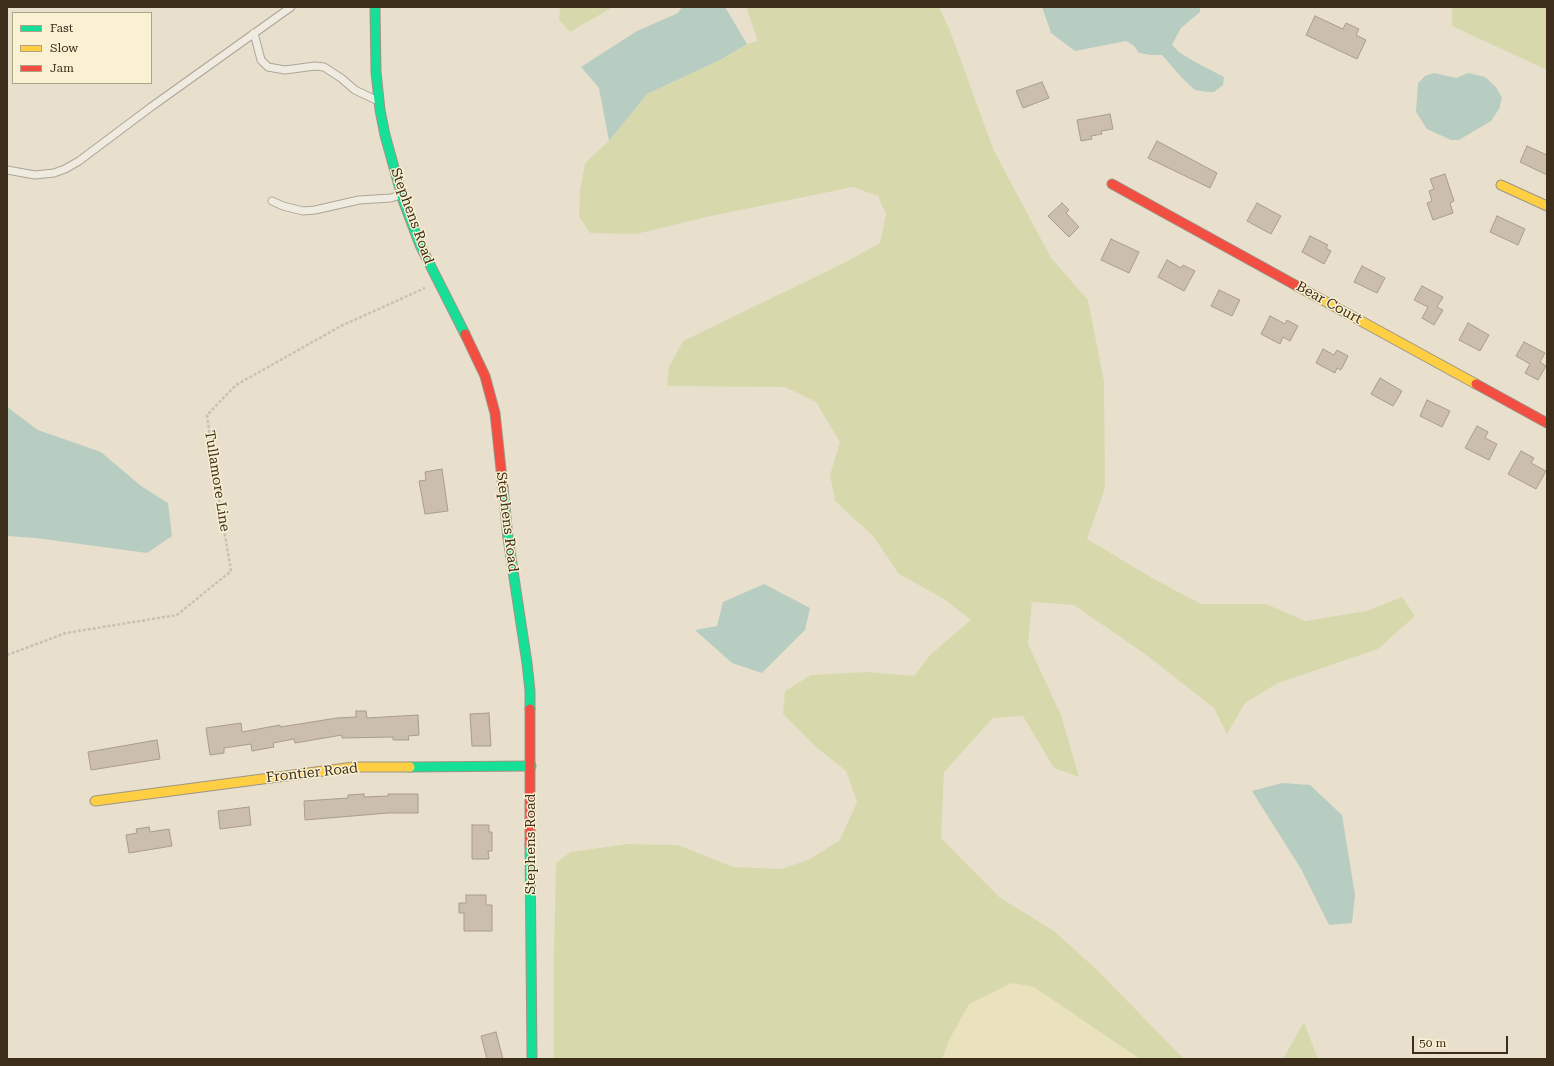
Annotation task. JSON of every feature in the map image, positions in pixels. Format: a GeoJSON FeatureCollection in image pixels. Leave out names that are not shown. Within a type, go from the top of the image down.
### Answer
{"type":"FeatureCollection","features":[{"type":"Feature","properties":{"kind":"main road","name":"Stephens Road"},"geometry":{"type":"LineString","coordinates":[[375,7],[376,72],[379,102],[385,135],[402,194],[420,245],[480,364],[485,376],[495,413],[508,538],[530,691],[532,1059]]}},
{"type":"Feature","properties":{"kind":"main road","name":"Bear Court"},"geometry":{"type":"LineString","coordinates":[[1112,184],[1547,423]]}},
{"type":"Feature","properties":{"kind":"main road"},"geometry":{"type":"LineString","coordinates":[[1501,185],[1547,206]]}},
{"type":"Feature","properties":{"kind":"main road","name":"Frontier Road"},"geometry":{"type":"LineString","coordinates":[[95,801],[354,767],[530,766]]}},
{"type":"Feature","properties":{"kind":"lane"},"geometry":{"type":"LineString","coordinates":[[7,170],[35,175],[54,173],[79,161],[150,107],[179,88],[291,7]]}},
{"type":"Feature","properties":{"kind":"lane"},"geometry":{"type":"LineString","coordinates":[[254,33],[261,60],[268,67],[285,70],[315,66],[324,67],[341,78],[355,90],[379,102]]}},
{"type":"Feature","properties":{"kind":"lane"},"geometry":{"type":"LineString","coordinates":[[272,201],[283,206],[303,211],[315,210],[359,200],[391,198],[402,194]]}},
{"type":"Feature","properties":{"kind":"path","name":"Tullamore Line"},"geometry":{"type":"LineString","coordinates":[[7,655],[66,633],[177,615],[231,571],[207,415],[236,385],[341,326],[438,282]]}},
{"type":"Feature","properties":{"kind":"shaded area"},"geometry":{"type":"Polygon","coordinates":[[[682,7],[725,7],[747,44],[720,60],[647,94],[609,141],[599,88],[581,67],[637,31],[678,13],[682,7]]]}},
{"type":"Feature","properties":{"kind":"shaded area"},"geometry":{"type":"Polygon","coordinates":[[[1042,7],[1200,7],[1200,12],[1181,28],[1172,45],[1179,52],[1195,62],[1224,77],[1223,85],[1214,92],[1195,90],[1162,55],[1139,53],[1134,46],[1126,41],[1075,51],[1051,33],[1042,7]]]}},
{"type":"Feature","properties":{"kind":"shaded area"},"geometry":{"type":"Polygon","coordinates":[[[1434,73],[1456,78],[1468,73],[1485,77],[1496,87],[1502,98],[1499,109],[1491,121],[1459,140],[1451,140],[1427,129],[1416,112],[1418,83],[1425,76],[1434,73]]]}},
{"type":"Feature","properties":{"kind":"shaded area"},"geometry":{"type":"Polygon","coordinates":[[[7,407],[38,430],[101,452],[141,486],[168,503],[172,536],[147,553],[36,538],[7,536],[7,407]]]}},
{"type":"Feature","properties":{"kind":"shaded area"},"geometry":{"type":"Polygon","coordinates":[[[764,584],[810,608],[805,630],[762,673],[732,663],[695,630],[717,626],[723,602],[764,584]]]}},
{"type":"Feature","properties":{"kind":"shaded area"},"geometry":{"type":"Polygon","coordinates":[[[1282,783],[1310,785],[1342,815],[1355,895],[1352,923],[1329,925],[1301,869],[1252,791],[1282,783]]]}},
{"type":"Feature","properties":{"kind":"shaded area"},"geometry":{"type":"Polygon","coordinates":[[[1012,983],[1034,987],[1140,1059],[942,1059],[949,1040],[969,1004],[1012,983]]]}},
{"type":"Feature","properties":{"kind":"green space"},"geometry":{"type":"Polygon","coordinates":[[[560,7],[613,7],[570,32],[559,20],[560,7]]]}},
{"type":"Feature","properties":{"kind":"green space"},"geometry":{"type":"Polygon","coordinates":[[[746,7],[939,7],[950,31],[994,151],[1051,258],[1088,300],[1104,381],[1105,488],[1087,539],[1152,578],[1201,604],[1266,604],[1305,621],[1367,611],[1402,597],[1415,616],[1378,649],[1278,683],[1245,703],[1227,734],[1214,708],[1145,654],[1074,605],[1032,602],[1028,644],[1061,715],[1079,777],[1054,768],[1023,716],[993,718],[944,772],[941,838],[999,897],[1054,931],[1096,969],[1184,1059],[1140,1059],[1034,987],[1012,983],[969,1004],[949,1040],[942,1059],[554,1059],[556,863],[571,852],[627,844],[678,845],[733,867],[782,869],[810,859],[840,840],[857,802],[846,771],[816,747],[783,714],[785,691],[811,675],[866,672],[914,676],[930,655],[971,620],[944,599],[899,574],[873,536],[835,501],[830,475],[840,442],[816,402],[785,387],[667,386],[669,367],[683,341],[844,263],[880,243],[886,214],[878,196],[853,187],[711,216],[636,234],[590,233],[579,216],[580,191],[585,163],[609,141],[647,94],[720,60],[747,44],[758,41],[746,7]]]}},
{"type":"Feature","properties":{"kind":"green space"},"geometry":{"type":"Polygon","coordinates":[[[1452,7],[1547,7],[1547,70],[1452,26],[1452,7]]]}},
{"type":"Feature","properties":{"kind":"green space"},"geometry":{"type":"Polygon","coordinates":[[[1304,1022],[1318,1059],[1283,1059],[1304,1022]]]}},
{"type":"Feature","properties":{"kind":"building"},"geometry":{"type":"Polygon","coordinates":[[[1315,16],[1343,29],[1346,23],[1359,29],[1356,35],[1366,40],[1357,59],[1306,35],[1315,16]]]}},
{"type":"Feature","properties":{"kind":"building"},"geometry":{"type":"Polygon","coordinates":[[[1042,82],[1049,98],[1023,108],[1016,91],[1042,82]]]}},
{"type":"Feature","properties":{"kind":"building"},"geometry":{"type":"Polygon","coordinates":[[[1110,114],[1113,129],[1101,131],[1102,134],[1091,136],[1092,139],[1081,141],[1077,120],[1110,114]]]}},
{"type":"Feature","properties":{"kind":"building"},"geometry":{"type":"Polygon","coordinates":[[[1157,141],[1217,173],[1210,188],[1148,158],[1157,141]]]}},
{"type":"Feature","properties":{"kind":"building"},"geometry":{"type":"Polygon","coordinates":[[[1527,146],[1547,155],[1547,175],[1520,162],[1527,146]]]}},
{"type":"Feature","properties":{"kind":"building"},"geometry":{"type":"Polygon","coordinates":[[[1445,174],[1454,201],[1450,203],[1453,213],[1433,220],[1427,203],[1432,201],[1429,191],[1434,189],[1430,179],[1445,174]]]}},
{"type":"Feature","properties":{"kind":"building"},"geometry":{"type":"Polygon","coordinates":[[[1062,203],[1069,210],[1066,213],[1079,227],[1069,237],[1048,216],[1062,203]]]}},
{"type":"Feature","properties":{"kind":"building"},"geometry":{"type":"Polygon","coordinates":[[[1257,203],[1281,216],[1271,234],[1247,221],[1257,203]]]}},
{"type":"Feature","properties":{"kind":"building"},"geometry":{"type":"Polygon","coordinates":[[[1497,216],[1525,229],[1518,245],[1490,232],[1497,216]]]}},
{"type":"Feature","properties":{"kind":"building"},"geometry":{"type":"Polygon","coordinates":[[[1310,236],[1328,245],[1326,248],[1331,251],[1324,264],[1302,252],[1310,236]]]}},
{"type":"Feature","properties":{"kind":"building"},"geometry":{"type":"Polygon","coordinates":[[[1111,239],[1139,252],[1129,273],[1101,260],[1111,239]]]}},
{"type":"Feature","properties":{"kind":"building"},"geometry":{"type":"Polygon","coordinates":[[[1167,260],[1181,268],[1183,265],[1195,271],[1184,291],[1158,277],[1167,260]]]}},
{"type":"Feature","properties":{"kind":"building"},"geometry":{"type":"Polygon","coordinates":[[[1362,266],[1385,278],[1377,293],[1354,282],[1362,266]]]}},
{"type":"Feature","properties":{"kind":"building"},"geometry":{"type":"Polygon","coordinates":[[[1422,286],[1443,297],[1437,307],[1443,310],[1434,325],[1422,318],[1428,307],[1414,300],[1422,286]]]}},
{"type":"Feature","properties":{"kind":"building"},"geometry":{"type":"Polygon","coordinates":[[[1219,290],[1240,300],[1232,316],[1211,306],[1219,290]]]}},
{"type":"Feature","properties":{"kind":"building"},"geometry":{"type":"Polygon","coordinates":[[[1270,316],[1285,324],[1287,320],[1298,326],[1290,341],[1283,337],[1280,344],[1261,334],[1270,316]]]}},
{"type":"Feature","properties":{"kind":"building"},"geometry":{"type":"Polygon","coordinates":[[[1468,323],[1489,335],[1480,351],[1459,340],[1468,323]]]}},
{"type":"Feature","properties":{"kind":"building"},"geometry":{"type":"Polygon","coordinates":[[[1524,342],[1545,353],[1540,362],[1546,366],[1538,380],[1525,373],[1530,364],[1516,356],[1524,342]]]}},
{"type":"Feature","properties":{"kind":"building"},"geometry":{"type":"Polygon","coordinates":[[[1323,349],[1334,355],[1337,350],[1348,356],[1341,370],[1337,368],[1335,373],[1316,363],[1323,349]]]}},
{"type":"Feature","properties":{"kind":"building"},"geometry":{"type":"Polygon","coordinates":[[[1380,378],[1402,391],[1393,406],[1371,394],[1380,378]]]}},
{"type":"Feature","properties":{"kind":"building"},"geometry":{"type":"Polygon","coordinates":[[[1427,400],[1450,411],[1442,427],[1420,416],[1427,400]]]}},
{"type":"Feature","properties":{"kind":"building"},"geometry":{"type":"Polygon","coordinates":[[[1477,426],[1488,432],[1485,438],[1497,444],[1489,460],[1465,448],[1477,426]]]}},
{"type":"Feature","properties":{"kind":"building"},"geometry":{"type":"Polygon","coordinates":[[[1521,451],[1534,458],[1531,463],[1546,471],[1536,489],[1508,474],[1521,451]]]}},
{"type":"Feature","properties":{"kind":"building"},"geometry":{"type":"Polygon","coordinates":[[[442,469],[448,511],[425,514],[419,481],[426,480],[425,472],[442,469]]]}},
{"type":"Feature","properties":{"kind":"building"},"geometry":{"type":"Polygon","coordinates":[[[356,711],[366,711],[367,718],[418,715],[419,735],[408,736],[409,740],[393,740],[393,737],[342,738],[342,735],[295,743],[294,739],[273,743],[274,747],[252,751],[251,744],[224,748],[224,753],[210,755],[206,728],[241,723],[242,732],[280,725],[280,727],[337,718],[356,717],[356,711]]]}},
{"type":"Feature","properties":{"kind":"building"},"geometry":{"type":"Polygon","coordinates":[[[489,713],[491,746],[472,746],[470,714],[489,713]]]}},
{"type":"Feature","properties":{"kind":"building"},"geometry":{"type":"Polygon","coordinates":[[[157,740],[160,759],[91,770],[88,752],[157,740]]]}},
{"type":"Feature","properties":{"kind":"building"},"geometry":{"type":"Polygon","coordinates":[[[364,794],[364,797],[388,796],[388,794],[418,794],[418,813],[388,813],[305,820],[304,801],[348,798],[348,795],[364,794]]]}},
{"type":"Feature","properties":{"kind":"building"},"geometry":{"type":"Polygon","coordinates":[[[249,807],[251,825],[220,829],[218,811],[249,807]]]}},
{"type":"Feature","properties":{"kind":"building"},"geometry":{"type":"Polygon","coordinates":[[[472,825],[489,825],[489,832],[492,832],[492,851],[488,851],[489,859],[472,859],[472,825]]]}},
{"type":"Feature","properties":{"kind":"building"},"geometry":{"type":"Polygon","coordinates":[[[149,827],[150,832],[169,829],[172,846],[129,853],[126,835],[137,833],[136,829],[149,827]]]}},
{"type":"Feature","properties":{"kind":"building"},"geometry":{"type":"Polygon","coordinates":[[[466,895],[486,895],[486,905],[492,905],[492,931],[464,931],[464,913],[459,913],[459,903],[466,903],[466,895]]]}},
{"type":"Feature","properties":{"kind":"building"},"geometry":{"type":"Polygon","coordinates":[[[496,1032],[503,1059],[487,1059],[481,1036],[496,1032]]]}},
{"type":"Feature","properties":{"kind":"traffic: fast"},"geometry":{"type":"LineString","coordinates":[[375,7],[376,72],[380,110],[385,135],[403,200],[420,245],[465,334]]}},
{"type":"Feature","properties":{"kind":"traffic: fast"},"geometry":{"type":"LineString","coordinates":[[503,488],[508,538],[527,663],[530,709]]}},
{"type":"Feature","properties":{"kind":"traffic: fast"},"geometry":{"type":"LineString","coordinates":[[410,767],[531,766]]}},
{"type":"Feature","properties":{"kind":"traffic: fast"},"geometry":{"type":"LineString","coordinates":[[530,845],[532,1059]]}},
{"type":"Feature","properties":{"kind":"traffic: slow"},"geometry":{"type":"LineString","coordinates":[[1501,185],[1547,206]]}},
{"type":"Feature","properties":{"kind":"traffic: slow"},"geometry":{"type":"LineString","coordinates":[[1297,286],[1476,384]]}},
{"type":"Feature","properties":{"kind":"traffic: slow"},"geometry":{"type":"LineString","coordinates":[[95,801],[354,767],[410,767]]}},
{"type":"Feature","properties":{"kind":"traffic: jam"},"geometry":{"type":"LineString","coordinates":[[1112,184],[1297,286]]}},
{"type":"Feature","properties":{"kind":"traffic: jam"},"geometry":{"type":"LineString","coordinates":[[465,334],[485,376],[495,413],[503,488]]}},
{"type":"Feature","properties":{"kind":"traffic: jam"},"geometry":{"type":"LineString","coordinates":[[1476,384],[1547,423]]}},
{"type":"Feature","properties":{"kind":"traffic: jam"},"geometry":{"type":"LineString","coordinates":[[530,709],[530,845]]}}]}
